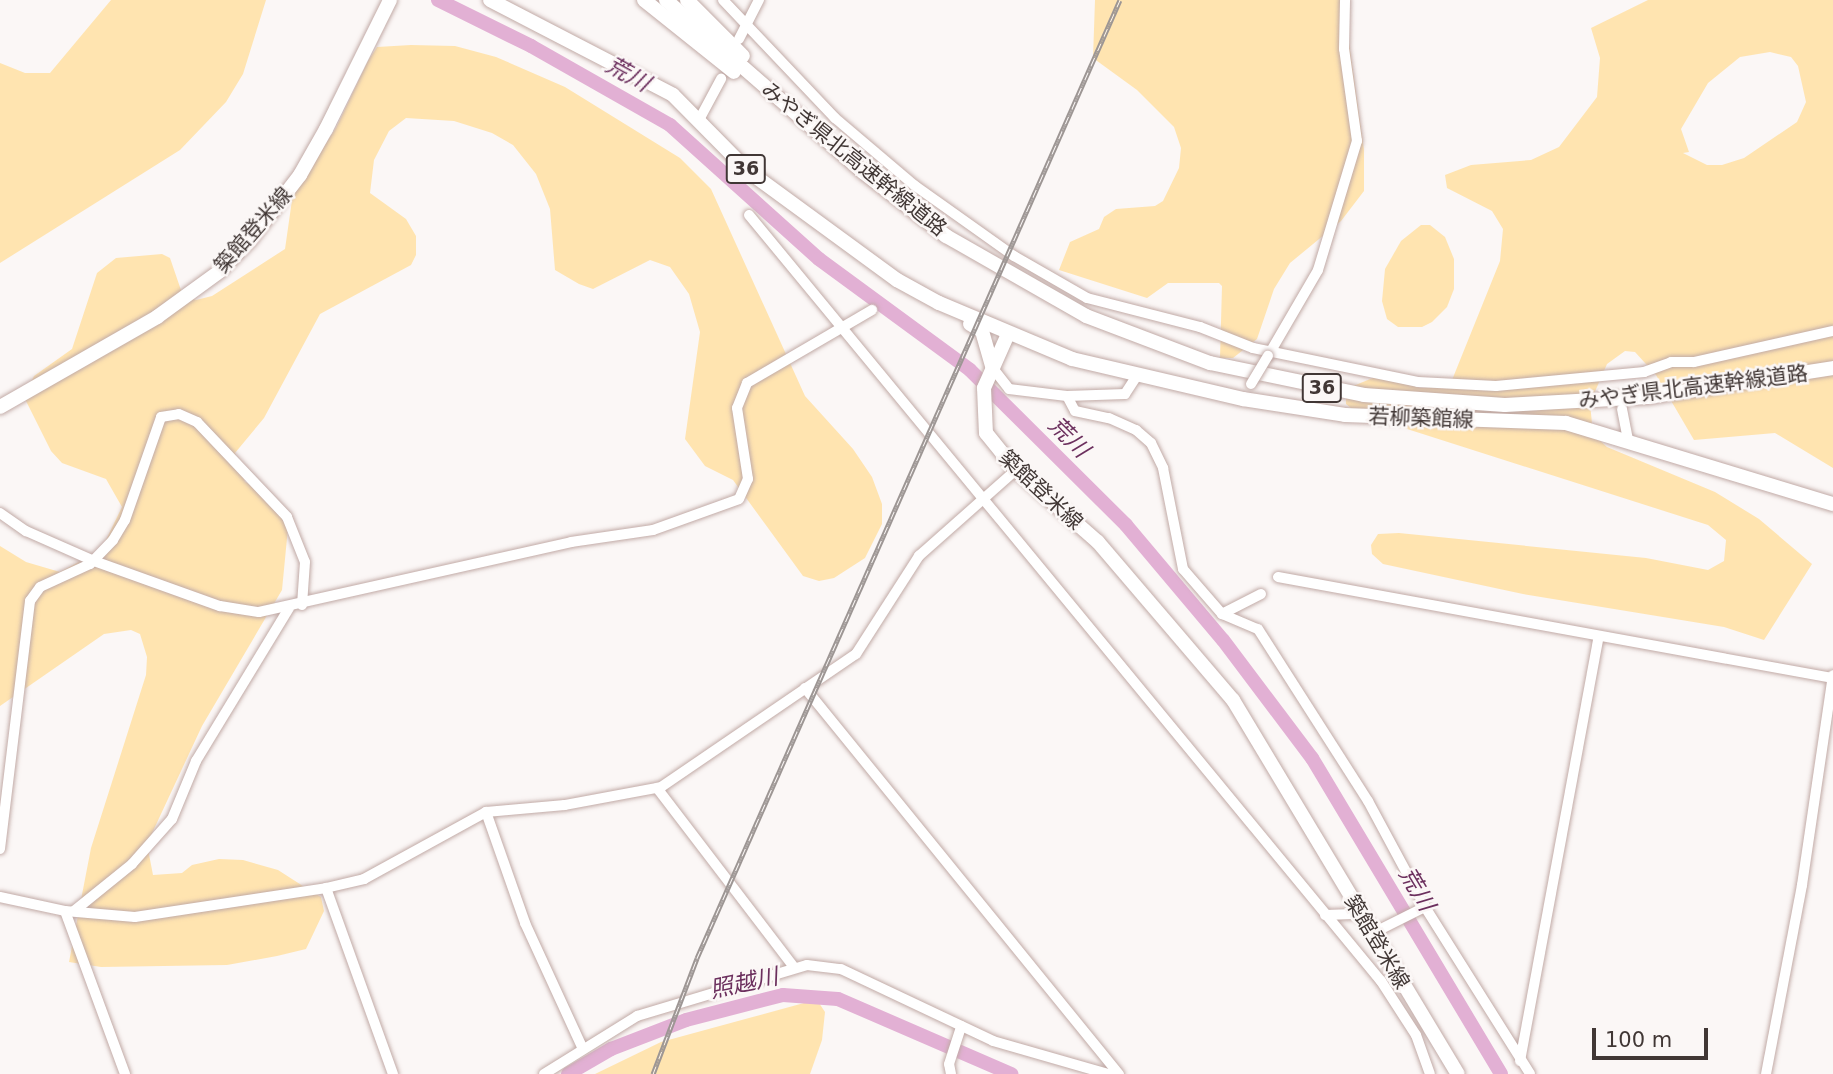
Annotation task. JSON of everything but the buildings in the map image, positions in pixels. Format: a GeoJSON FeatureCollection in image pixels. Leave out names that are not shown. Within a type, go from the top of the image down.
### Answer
{"type":"FeatureCollection","features":[{"type":"Feature","properties":{"kind":"main road","name":"築館登米線"},"geometry":{"type":"LineString","coordinates":[[0,407],[157,317],[220,271],[250,240],[300,175],[390,0]]}},
{"type":"Feature","properties":{"kind":"main road","name":"36"},"geometry":{"type":"LineString","coordinates":[[490,0],[648,79],[699,120],[768,187],[897,280],[939,303],[1008,334]]}},
{"type":"Feature","properties":{"kind":"main road"},"geometry":{"type":"LineString","coordinates":[[643,0],[863,172]]}},
{"type":"Feature","properties":{"kind":"main road","name":"みやぎ県北高速幹線道路"},"geometry":{"type":"LineString","coordinates":[[666,0],[863,172],[946,236],[1086,316],[1169,350],[1286,382],[1432,403],[1561,404],[1648,397],[1833,368]]}},
{"type":"Feature","properties":{"kind":"main road"},"geometry":{"type":"LineString","coordinates":[[687,0],[863,172]]}},
{"type":"Feature","properties":{"kind":"main road"},"geometry":{"type":"LineString","coordinates":[[939,303],[982,331],[991,369]]}},
{"type":"Feature","properties":{"kind":"main road","name":"築館登米線"},"geometry":{"type":"LineString","coordinates":[[1008,334],[991,369],[982,406],[986,433],[1016,470],[1098,542],[1233,700],[1371,934],[1458,1074]]}},
{"type":"Feature","properties":{"kind":"main road","name":"若柳築館線"},"geometry":{"type":"LineString","coordinates":[[1008,334],[1136,377],[1243,399],[1391,419],[1566,423],[1767,488],[1833,505]]}},
{"type":"Feature","properties":{"kind":"street"},"geometry":{"type":"LineString","coordinates":[[723,0],[835,118],[914,185],[1049,278],[1087,298],[1200,327],[1269,354],[1462,387],[1619,375],[1833,331]]}},
{"type":"Feature","properties":{"kind":"street"},"geometry":{"type":"LineString","coordinates":[[739,40],[759,0]]}},
{"type":"Feature","properties":{"kind":"street"},"geometry":{"type":"LineString","coordinates":[[1243,399],[1318,270],[1357,141],[1344,49],[1345,0]]}},
{"type":"Feature","properties":{"kind":"street"},"geometry":{"type":"LineString","coordinates":[[699,120],[722,79]]}},
{"type":"Feature","properties":{"kind":"street"},"geometry":{"type":"LineString","coordinates":[[749,215],[839,328],[1399,1007],[1430,1074]]}},
{"type":"Feature","properties":{"kind":"street"},"geometry":{"type":"LineString","coordinates":[[0,513],[26,531],[94,561],[232,609],[289,608],[571,542],[653,530],[730,505],[739,499],[748,479],[737,408],[747,383],[873,310]]}},
{"type":"Feature","properties":{"kind":"street"},"geometry":{"type":"LineString","coordinates":[[991,369],[1009,389],[1067,396],[1125,394],[1136,377]]}},
{"type":"Feature","properties":{"kind":"street"},"geometry":{"type":"LineString","coordinates":[[1619,375],[1620,389]]}},
{"type":"Feature","properties":{"kind":"street"},"geometry":{"type":"LineString","coordinates":[[1067,396],[1075,411],[1109,418],[1136,430],[1151,443],[1163,468],[1183,569],[1222,614],[1258,629],[1368,801],[1423,908],[1530,1074]]}},
{"type":"Feature","properties":{"kind":"street"},"geometry":{"type":"LineString","coordinates":[[1622,409],[1628,441]]}},
{"type":"Feature","properties":{"kind":"street"},"geometry":{"type":"LineString","coordinates":[[0,849],[30,601],[40,587],[94,561],[125,520],[156,423],[171,414],[186,415],[253,478],[286,517],[305,562],[302,605]]}},
{"type":"Feature","properties":{"kind":"street"},"geometry":{"type":"LineString","coordinates":[[0,897],[69,911],[135,917],[326,888],[364,879],[486,812],[565,806],[657,788],[856,654],[919,556],[1016,470]]}},
{"type":"Feature","properties":{"kind":"street"},"geometry":{"type":"LineString","coordinates":[[1278,577],[1833,677],[1802,885],[1766,1074]]}},
{"type":"Feature","properties":{"kind":"street"},"geometry":{"type":"LineString","coordinates":[[1222,614],[1261,594]]}},
{"type":"Feature","properties":{"kind":"street"},"geometry":{"type":"LineString","coordinates":[[69,911],[132,863],[172,819],[196,761],[289,608]]}},
{"type":"Feature","properties":{"kind":"street"},"geometry":{"type":"LineString","coordinates":[[1520,1061],[1599,636]]}},
{"type":"Feature","properties":{"kind":"street"},"geometry":{"type":"LineString","coordinates":[[805,688],[1119,1074]]}},
{"type":"Feature","properties":{"kind":"street"},"geometry":{"type":"LineString","coordinates":[[657,788],[794,967]]}},
{"type":"Feature","properties":{"kind":"street"},"geometry":{"type":"LineString","coordinates":[[486,812],[525,923],[582,1046]]}},
{"type":"Feature","properties":{"kind":"street"},"geometry":{"type":"LineString","coordinates":[[326,888],[393,1074]]}},
{"type":"Feature","properties":{"kind":"street"},"geometry":{"type":"LineString","coordinates":[[1371,934],[1423,908]]}},
{"type":"Feature","properties":{"kind":"street"},"geometry":{"type":"LineString","coordinates":[[69,911],[125,1074]]}},
{"type":"Feature","properties":{"kind":"street"},"geometry":{"type":"LineString","coordinates":[[1325,915],[1360,914]]}},
{"type":"Feature","properties":{"kind":"street"},"geometry":{"type":"LineString","coordinates":[[544,1074],[582,1046],[637,1016],[794,967],[841,969],[1016,1049],[1108,1074]]}},
{"type":"Feature","properties":{"kind":"street"},"geometry":{"type":"LineString","coordinates":[[951,1074],[949,1064],[961,1026]]}},
{"type":"Feature","properties":{"kind":"shaded area"},"geometry":{"type":"Polygon","coordinates":[[[111,0],[266,0],[243,74],[226,102],[180,150],[0,263],[0,63],[25,73],[50,73],[111,0]]]}},
{"type":"Feature","properties":{"kind":"shaded area"},"geometry":{"type":"Polygon","coordinates":[[[1095,0],[1343,0],[1364,150],[1364,191],[1341,221],[1290,263],[1274,289],[1257,339],[1233,358],[1220,358],[1222,286],[1219,283],[1168,283],[1147,298],[1059,270],[1070,242],[1099,229],[1104,217],[1116,209],[1155,206],[1163,201],[1179,168],[1181,148],[1174,127],[1137,90],[1093,58],[1095,0]]]}},
{"type":"Feature","properties":{"kind":"shaded area"},"geometry":{"type":"Polygon","coordinates":[[[1648,0],[1833,0],[1833,468],[1775,433],[1694,440],[1656,375],[1635,352],[1625,351],[1607,364],[1590,403],[1593,434],[1607,447],[1715,492],[1759,519],[1812,564],[1764,640],[1724,627],[1523,594],[1383,564],[1372,554],[1371,545],[1378,534],[1399,533],[1646,558],[1708,570],[1724,561],[1726,540],[1708,525],[1357,413],[1346,404],[1346,389],[1375,377],[1421,388],[1450,385],[1500,261],[1503,229],[1492,211],[1447,188],[1445,175],[1471,165],[1531,160],[1559,147],[1597,97],[1600,58],[1591,28],[1648,0]],[[1770,52],[1740,57],[1708,83],[1681,129],[1689,152],[1683,153],[1707,165],[1722,165],[1744,158],[1797,122],[1806,102],[1798,66],[1791,57],[1770,52]]]}},
{"type":"Feature","properties":{"kind":"shaded area"},"geometry":{"type":"Polygon","coordinates":[[[455,46],[496,57],[565,87],[680,158],[711,189],[805,396],[853,449],[872,477],[882,504],[882,524],[865,558],[834,578],[819,581],[803,576],[733,480],[705,466],[685,439],[700,332],[689,294],[670,267],[650,260],[593,289],[579,284],[555,270],[550,209],[536,174],[513,145],[492,133],[454,121],[406,118],[389,131],[374,160],[370,193],[406,219],[416,236],[416,255],[411,265],[320,314],[264,418],[235,453],[245,482],[267,491],[288,528],[282,590],[202,726],[147,844],[153,875],[182,873],[192,865],[219,859],[243,860],[278,870],[321,897],[324,911],[306,949],[277,956],[227,965],[101,967],[69,962],[91,848],[146,675],[147,657],[140,634],[131,630],[104,634],[0,706],[0,546],[26,562],[60,572],[101,550],[122,507],[106,479],[62,463],[51,451],[26,401],[26,392],[34,376],[72,349],[97,273],[116,258],[162,254],[170,258],[183,296],[196,300],[212,296],[285,249],[293,193],[336,128],[368,61],[377,47],[455,46]]]}},
{"type":"Feature","properties":{"kind":"shaded area"},"geometry":{"type":"Polygon","coordinates":[[[1421,225],[1430,225],[1445,237],[1454,259],[1454,289],[1447,307],[1432,322],[1422,327],[1398,327],[1387,319],[1382,301],[1385,269],[1401,241],[1421,225]]]}},
{"type":"Feature","properties":{"kind":"shaded area"},"geometry":{"type":"Polygon","coordinates":[[[804,1003],[819,1003],[825,1012],[822,1040],[810,1074],[595,1074],[661,1042],[804,1003]]]}},
{"type":"Feature","properties":{"kind":"waterway","name":"荒川"},"geometry":{"type":"LineString","coordinates":[[438,0],[531,46],[670,125],[819,259],[970,370],[1126,525],[1223,640],[1312,758],[1501,1074]]}},
{"type":"Feature","properties":{"kind":"waterway","name":"照越川"},"geometry":{"type":"LineString","coordinates":[[568,1074],[611,1049],[686,1020],[783,995],[838,999],[1011,1074]]}},
{"type":"Feature","properties":{"kind":"railway"},"geometry":{"type":"LineString","coordinates":[[653,1074],[697,958],[1120,0]]}}]}
